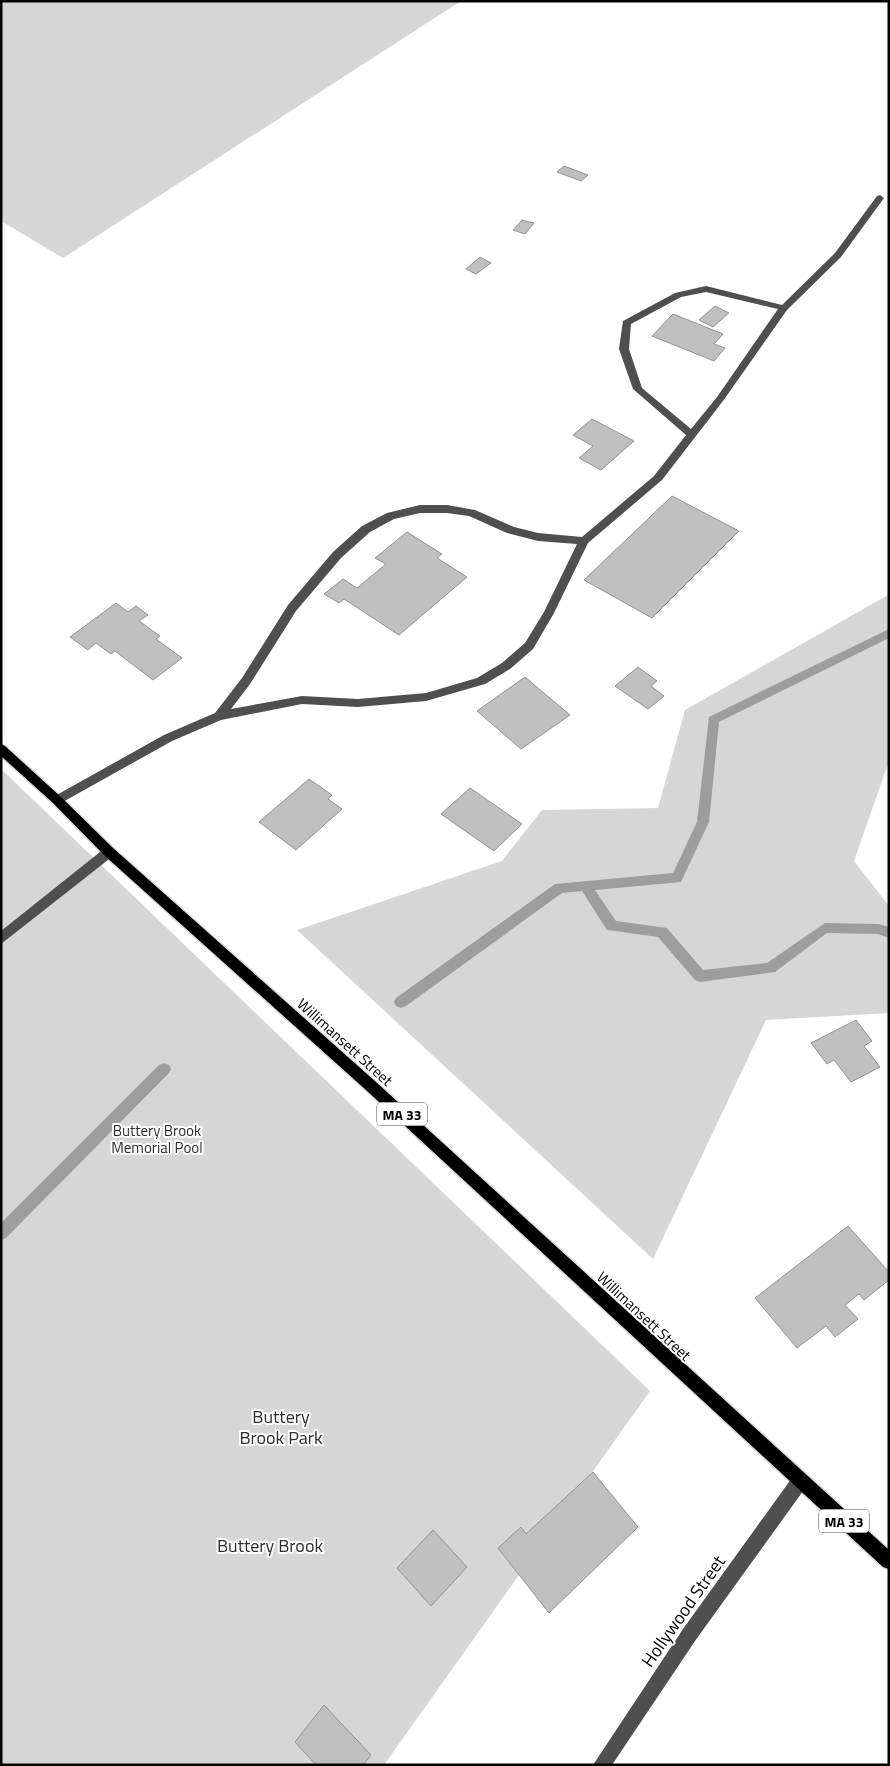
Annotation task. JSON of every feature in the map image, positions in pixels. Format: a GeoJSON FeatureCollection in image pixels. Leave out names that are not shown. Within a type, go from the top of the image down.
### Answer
{"type":"FeatureCollection","features":[{"type":"Feature","properties":{"kind":"main road","name":"Willimansett Street"},"geometry":{"type":"LineString","coordinates":[[1,749],[57,800],[109,852],[371,1086],[800,1481]]}},
{"type":"Feature","properties":{"kind":"main road","name":"MA 33"},"geometry":{"type":"LineString","coordinates":[[800,1481],[889,1561]]}},
{"type":"Feature","properties":{"kind":"street"},"geometry":{"type":"LineString","coordinates":[[57,800],[168,738],[219,716],[302,700],[358,703],[426,696],[481,681],[506,666],[529,646],[549,613],[584,541],[658,478],[720,400],[784,308],[838,255],[880,198]]}},
{"type":"Feature","properties":{"kind":"street"},"geometry":{"type":"LineString","coordinates":[[692,435],[638,389],[624,349],[626,323],[678,296],[706,289],[784,308]]}},
{"type":"Feature","properties":{"kind":"street"},"geometry":{"type":"LineString","coordinates":[[219,716],[246,681],[292,608],[337,555],[366,529],[391,516],[420,508],[447,509],[471,514],[511,530],[538,537],[584,541]]}},
{"type":"Feature","properties":{"kind":"street"},"geometry":{"type":"LineString","coordinates":[[1,939],[109,852]]}},
{"type":"Feature","properties":{"kind":"street","name":"Hollywood Street"},"geometry":{"type":"LineString","coordinates":[[602,1765],[689,1635],[800,1481]]}},
{"type":"Feature","properties":{"kind":"green space"},"geometry":{"type":"Polygon","coordinates":[[[1,1],[461,1],[63,258],[1,221],[1,1]]]}},
{"type":"Feature","properties":{"kind":"green space"},"geometry":{"type":"Polygon","coordinates":[[[888,595],[889,761],[854,861],[889,906],[889,1013],[766,1020],[653,1259],[297,930],[502,861],[542,810],[658,808],[685,710],[888,595]]]}},
{"type":"Feature","properties":{"kind":"green space","name":"Buttery Brook"},"geometry":{"type":"Polygon","coordinates":[[[1,769],[650,1391],[384,1765],[1,1765],[1,769]]]}},
{"type":"Feature","properties":{"kind":"building"},"geometry":{"type":"Polygon","coordinates":[[[564,166],[588,175],[581,181],[557,172],[564,166]]]}},
{"type":"Feature","properties":{"kind":"building"},"geometry":{"type":"Polygon","coordinates":[[[522,220],[534,223],[525,234],[513,230],[522,220]]]}},
{"type":"Feature","properties":{"kind":"building"},"geometry":{"type":"Polygon","coordinates":[[[480,257],[491,263],[476,274],[466,269],[480,257]]]}},
{"type":"Feature","properties":{"kind":"building"},"geometry":{"type":"Polygon","coordinates":[[[715,306],[729,313],[713,327],[699,320],[715,306]]]}},
{"type":"Feature","properties":{"kind":"building"},"geometry":{"type":"Polygon","coordinates":[[[673,314],[723,334],[714,344],[725,348],[714,361],[652,336],[673,314]]]}},
{"type":"Feature","properties":{"kind":"building"},"geometry":{"type":"Polygon","coordinates":[[[592,419],[634,441],[601,470],[579,458],[593,446],[573,435],[592,419]]]}},
{"type":"Feature","properties":{"kind":"building"},"geometry":{"type":"Polygon","coordinates":[[[672,496],[739,531],[652,618],[584,580],[672,496]]]}},
{"type":"Feature","properties":{"kind":"building"},"geometry":{"type":"Polygon","coordinates":[[[407,532],[442,554],[437,558],[467,577],[399,635],[344,599],[339,603],[324,594],[343,579],[357,588],[386,564],[375,558],[407,532]]]}},
{"type":"Feature","properties":{"kind":"building"},"geometry":{"type":"Polygon","coordinates":[[[116,603],[128,612],[136,606],[148,615],[139,621],[160,636],[156,639],[182,658],[153,680],[115,651],[111,654],[96,643],[88,650],[70,637],[116,603]]]}},
{"type":"Feature","properties":{"kind":"building"},"geometry":{"type":"Polygon","coordinates":[[[638,667],[657,681],[651,686],[664,696],[648,709],[615,686],[638,667]]]}},
{"type":"Feature","properties":{"kind":"building"},"geometry":{"type":"Polygon","coordinates":[[[525,677],[570,715],[521,749],[477,711],[525,677]]]}},
{"type":"Feature","properties":{"kind":"building"},"geometry":{"type":"Polygon","coordinates":[[[309,779],[332,795],[328,799],[342,809],[296,850],[259,822],[309,779]]]}},
{"type":"Feature","properties":{"kind":"building"},"geometry":{"type":"Polygon","coordinates":[[[470,788],[522,824],[494,851],[441,814],[470,788]]]}},
{"type":"Feature","properties":{"kind":"building"},"geometry":{"type":"Polygon","coordinates":[[[856,1020],[872,1041],[864,1046],[880,1067],[851,1082],[834,1060],[827,1064],[811,1043],[856,1020]]]}},
{"type":"Feature","properties":{"kind":"building"},"geometry":{"type":"Polygon","coordinates":[[[848,1226],[889,1272],[889,1280],[864,1300],[859,1294],[845,1305],[858,1319],[835,1337],[826,1326],[797,1348],[755,1298],[848,1226]]]}},
{"type":"Feature","properties":{"kind":"building"},"geometry":{"type":"Polygon","coordinates":[[[593,1472],[638,1527],[549,1613],[498,1548],[521,1527],[526,1534],[593,1472]]]}},
{"type":"Feature","properties":{"kind":"building"},"geometry":{"type":"Polygon","coordinates":[[[433,1530],[467,1567],[431,1606],[397,1568],[433,1530]]]}},
{"type":"Feature","properties":{"kind":"building"},"geometry":{"type":"Polygon","coordinates":[[[324,1705],[371,1755],[363,1765],[316,1765],[295,1742],[324,1705]]]}},
{"type":"Feature","properties":{"kind":"waterway"},"geometry":{"type":"LineString","coordinates":[[401,1002],[559,888],[677,878],[703,822],[713,720],[889,633]]}},
{"type":"Feature","properties":{"kind":"waterway"},"geometry":{"type":"LineString","coordinates":[[585,886],[612,926],[662,932],[700,976],[770,968],[825,928],[879,929],[889,933]]}},
{"type":"Feature","properties":{"kind":"waterway"},"geometry":{"type":"LineString","coordinates":[[1,1233],[164,1069]]}},
{"type":"Feature","properties":{"kind":"park label","name":"Buttery Brook Memorial Pool"},"geometry":{"type":"Point","coordinates":[157,1138]}},
{"type":"Feature","properties":{"kind":"park label","name":"Buttery Brook Park"},"geometry":{"type":"Point","coordinates":[281,1426]}}]}
